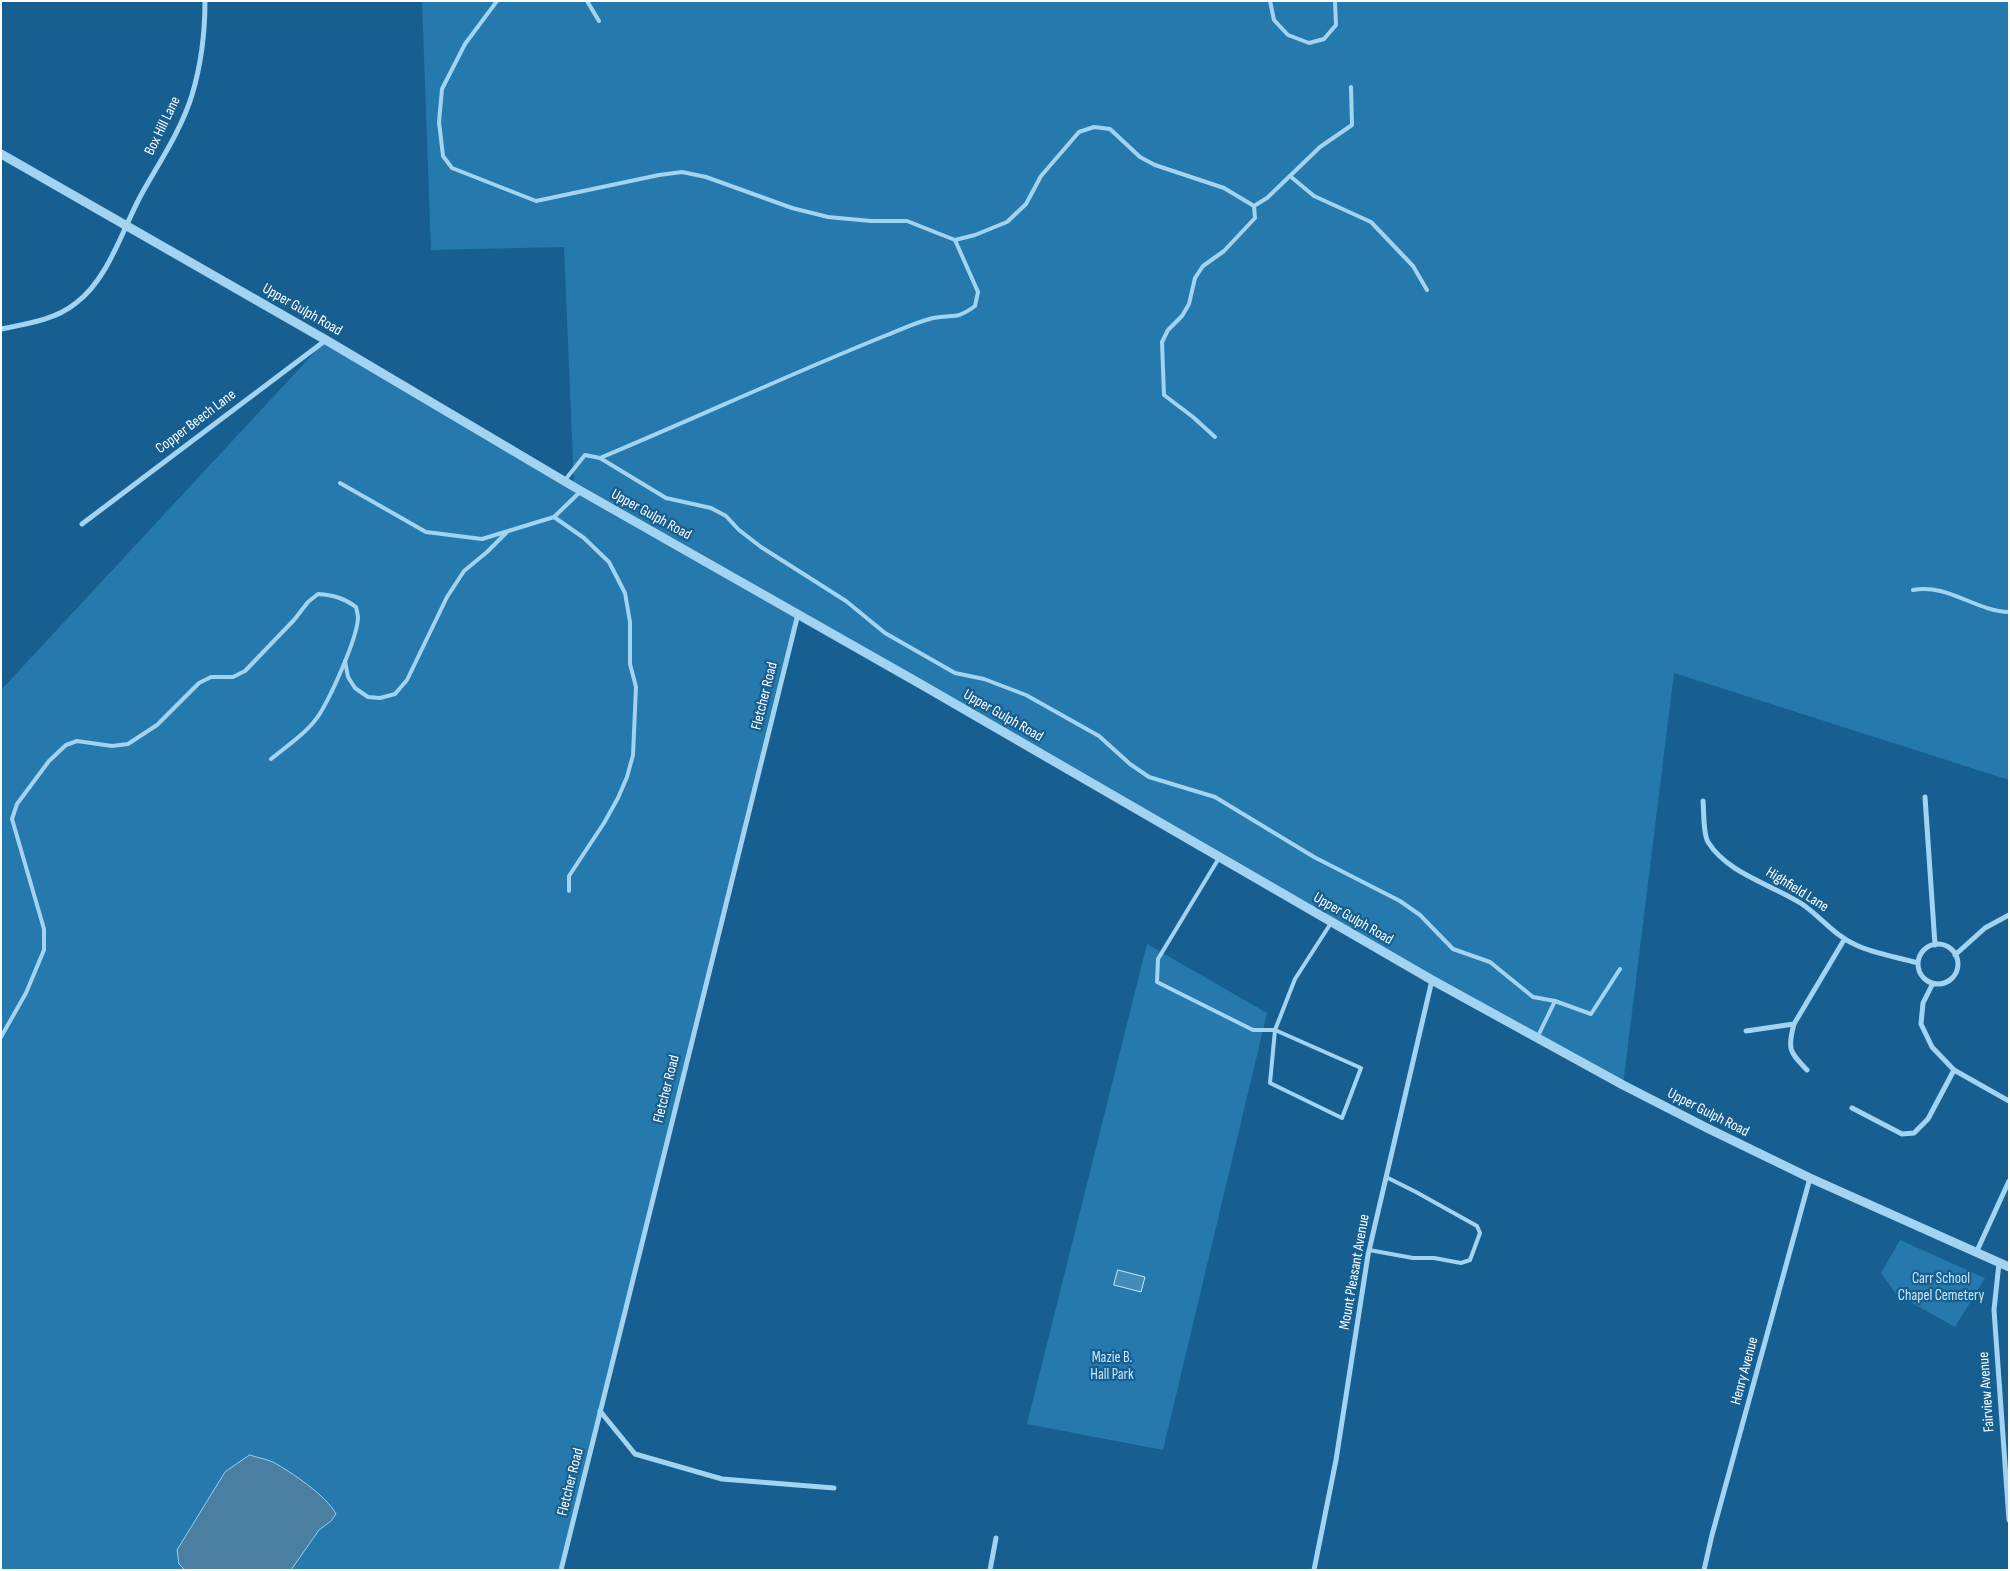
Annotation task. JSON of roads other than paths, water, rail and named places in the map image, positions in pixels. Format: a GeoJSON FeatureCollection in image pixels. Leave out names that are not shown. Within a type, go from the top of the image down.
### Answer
{"type":"FeatureCollection","features":[{"type":"Feature","properties":{"kind":"street","name":"Box Hill Lane"},"geometry":{"type":"LineString","coordinates":[[126,225],[184,115],[192,94],[201,57],[205,1]]}},
{"type":"Feature","properties":{"kind":"street","name":"Upper Gulph Road"},"geometry":{"type":"LineString","coordinates":[[1,154],[326,340],[581,491],[1432,980],[1706,1128],[1810,1178],[2009,1267]]}},
{"type":"Feature","properties":{"kind":"street"},"geometry":{"type":"LineString","coordinates":[[1,329],[42,321],[59,314],[76,303],[89,290],[112,256],[126,225]]}},
{"type":"Feature","properties":{"kind":"street","name":"Copper Beech Lane"},"geometry":{"type":"LineString","coordinates":[[82,524],[326,340]]}},
{"type":"Feature","properties":{"kind":"street","name":"Fletcher Road"},"geometry":{"type":"LineString","coordinates":[[561,1570],[798,614]]}},
{"type":"Feature","properties":{"kind":"street"},"geometry":{"type":"LineString","coordinates":[[1925,797],[1934,945]]}},
{"type":"Feature","properties":{"kind":"street","name":"Highfield Lane"},"geometry":{"type":"LineString","coordinates":[[1703,801],[1706,840],[1717,855],[1731,865],[1801,904],[1823,920],[1844,940],[1858,946],[1918,963]]}},
{"type":"Feature","properties":{"kind":"street"},"geometry":{"type":"LineString","coordinates":[[1955,954],[1985,928],[2009,915]]}},
{"type":"Feature","properties":{"kind":"street"},"geometry":{"type":"LineString","coordinates":[[1807,1070],[1791,1052],[1790,1038],[1794,1024],[1844,940]]}},
{"type":"Feature","properties":{"kind":"street"},"geometry":{"type":"LineString","coordinates":[[1934,945],[1941,945],[1950,949],[1955,954],[1958,964],[1954,976],[1949,981],[1933,984],[1923,978],[1918,963],[1924,950],[1934,945]]}},
{"type":"Feature","properties":{"kind":"street","name":"Mount Pleasant Avenue"},"geometry":{"type":"LineString","coordinates":[[1314,1570],[1336,1460],[1369,1250],[1432,980]]}},
{"type":"Feature","properties":{"kind":"street"},"geometry":{"type":"LineString","coordinates":[[1933,984],[1923,1004],[1921,1024],[1932,1047],[1954,1070],[2009,1100]]}},
{"type":"Feature","properties":{"kind":"street"},"geometry":{"type":"LineString","coordinates":[[1746,1031],[1794,1024]]}},
{"type":"Feature","properties":{"kind":"street"},"geometry":{"type":"LineString","coordinates":[[1852,1108],[1902,1134],[1914,1133],[1928,1119],[1954,1070]]}},
{"type":"Feature","properties":{"kind":"street","name":"Henry Avenue"},"geometry":{"type":"LineString","coordinates":[[1704,1570],[1810,1178]]}},
{"type":"Feature","properties":{"kind":"street"},"geometry":{"type":"LineString","coordinates":[[1976,1253],[2009,1181]]}},
{"type":"Feature","properties":{"kind":"street","name":"Fairview Avenue"},"geometry":{"type":"LineString","coordinates":[[1999,1263],[1994,1310],[2009,1520]]}},
{"type":"Feature","properties":{"kind":"street"},"geometry":{"type":"LineString","coordinates":[[600,1411],[635,1454],[722,1479],[834,1488]]}},
{"type":"Feature","properties":{"kind":"street"},"geometry":{"type":"LineString","coordinates":[[990,1570],[996,1538]]}},
{"type":"Feature","properties":{"kind":"lane"},"geometry":{"type":"LineString","coordinates":[[496,1],[465,44],[442,89],[439,122],[443,156],[452,168],[536,202],[682,172],[706,177],[792,208],[828,217],[871,221],[907,221],[954,240],[976,235],[1007,222],[1026,204],[1042,176],[1079,132],[1094,126],[1110,129],[1140,157],[1154,165],[1224,188],[1254,206]]}},
{"type":"Feature","properties":{"kind":"lane"},"geometry":{"type":"LineString","coordinates":[[588,1],[599,21]]}},
{"type":"Feature","properties":{"kind":"lane"},"geometry":{"type":"LineString","coordinates":[[1270,1],[1274,20],[1288,34],[1309,43],[1324,39],[1336,25],[1335,1]]}},
{"type":"Feature","properties":{"kind":"lane"},"geometry":{"type":"LineString","coordinates":[[1254,206],[1267,198],[1320,147],[1352,125],[1351,87]]}},
{"type":"Feature","properties":{"kind":"lane"},"geometry":{"type":"LineString","coordinates":[[1290,176],[1314,196],[1371,222],[1413,266],[1426,290]]}},
{"type":"Feature","properties":{"kind":"lane"},"geometry":{"type":"LineString","coordinates":[[1215,437],[1164,395],[1162,342],[1168,330],[1182,316],[1189,304],[1195,278],[1203,266],[1224,251],[1255,218],[1254,206]]}},
{"type":"Feature","properties":{"kind":"lane"},"geometry":{"type":"LineString","coordinates":[[600,458],[700,416],[817,363],[917,322],[935,318],[962,316],[976,306],[978,292],[954,240]]}},
{"type":"Feature","properties":{"kind":"lane"},"geometry":{"type":"LineString","coordinates":[[564,481],[585,454],[600,458],[666,498],[711,508],[726,516],[739,530],[760,547],[846,601],[885,633],[955,673],[984,679],[1026,695],[1099,736],[1130,764],[1149,777],[1216,797],[1314,857],[1400,901],[1420,915],[1454,949],[1490,962],[1534,997],[1555,1001],[1591,1014],[1620,969]]}},
{"type":"Feature","properties":{"kind":"lane"},"geometry":{"type":"LineString","coordinates":[[340,483],[426,532],[482,539],[554,517],[581,491]]}},
{"type":"Feature","properties":{"kind":"lane"},"geometry":{"type":"LineString","coordinates":[[554,517],[584,538],[610,562],[625,593],[630,622],[630,664],[636,687],[633,755],[628,777],[609,815],[569,876],[569,891]]}},
{"type":"Feature","properties":{"kind":"lane"},"geometry":{"type":"LineString","coordinates":[[345,660],[348,677],[355,688],[368,697],[380,698],[395,694],[407,680],[447,598],[464,571],[507,532]]}},
{"type":"Feature","properties":{"kind":"lane"},"geometry":{"type":"LineString","coordinates":[[1913,590],[1924,588],[1936,589],[1995,612],[2009,612]]}},
{"type":"Feature","properties":{"kind":"lane"},"geometry":{"type":"LineString","coordinates":[[1,1037],[26,993],[44,950],[44,929],[12,819],[17,804],[49,761],[66,745],[77,741],[112,746],[128,744],[157,725],[198,684],[212,676],[233,677],[244,671],[294,620],[308,602],[318,594],[332,595],[347,600],[356,607],[357,625],[345,660],[319,715],[310,726],[271,759]]}},
{"type":"Feature","properties":{"kind":"lane"},"geometry":{"type":"LineString","coordinates":[[1219,857],[1158,959],[1157,982],[1253,1030],[1275,1030],[1361,1068],[1342,1118],[1270,1083],[1275,1030],[1295,978],[1331,923]]}},
{"type":"Feature","properties":{"kind":"lane"},"geometry":{"type":"LineString","coordinates":[[1537,1038],[1555,1001]]}},
{"type":"Feature","properties":{"kind":"lane"},"geometry":{"type":"LineString","coordinates":[[1369,1250],[1413,1258],[1434,1258],[1461,1263],[1470,1260],[1480,1233],[1477,1226],[1386,1177]]}},
{"type":"Feature","properties":{"kind":"park label","name":"Carr School Chapel Cemetery"},"geometry":{"type":"Point","coordinates":[1941,1288]}},
{"type":"Feature","properties":{"kind":"park label","name":"Mazie B. Hall Park"},"geometry":{"type":"Point","coordinates":[1112,1366]}}]}
